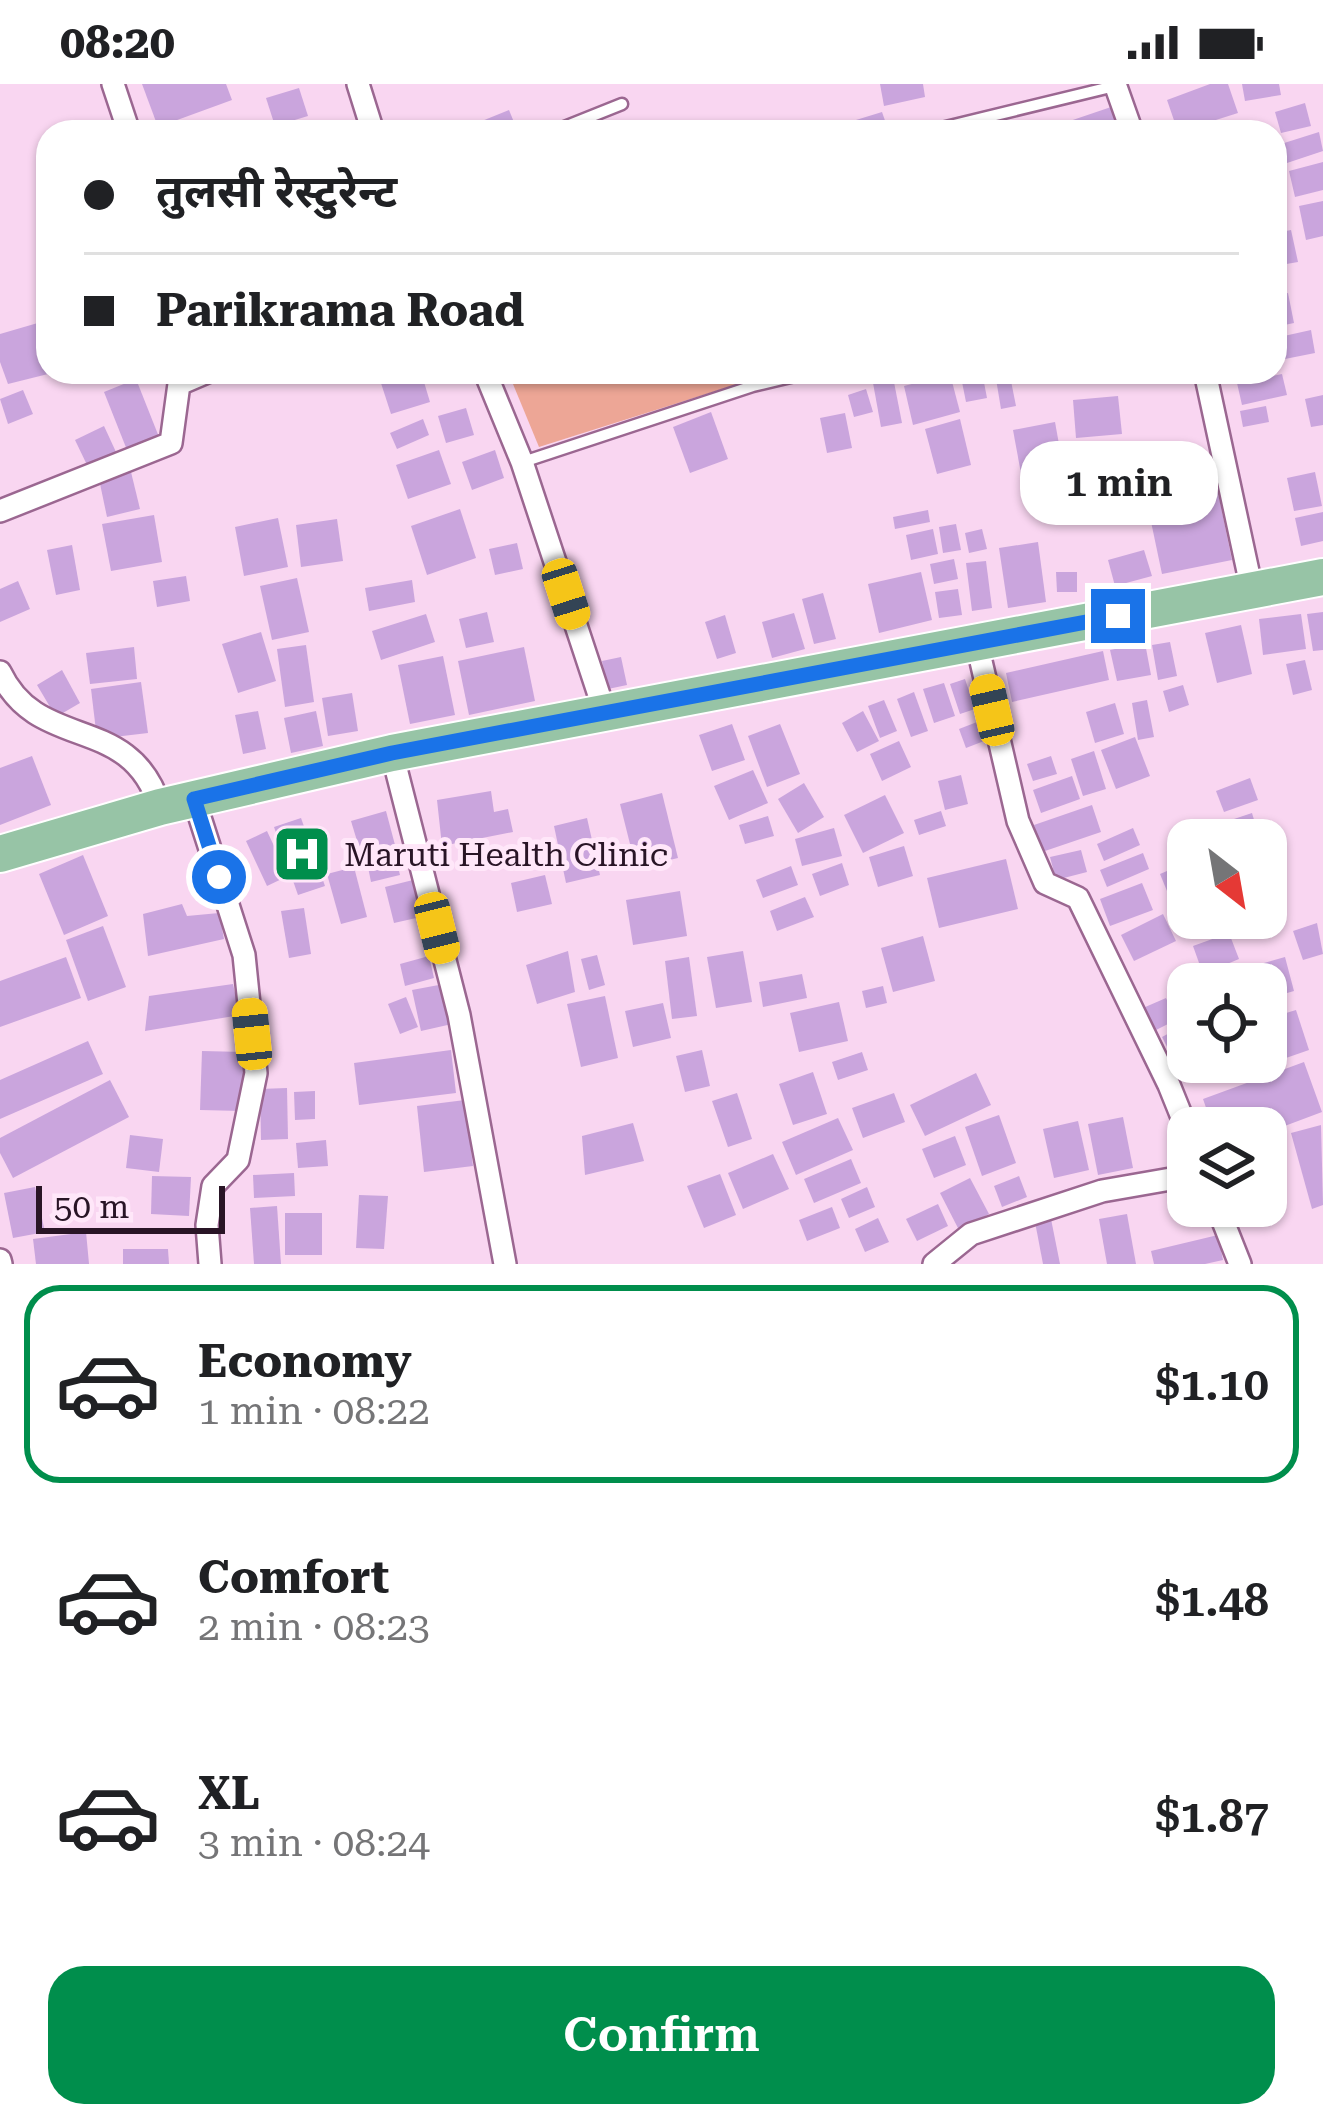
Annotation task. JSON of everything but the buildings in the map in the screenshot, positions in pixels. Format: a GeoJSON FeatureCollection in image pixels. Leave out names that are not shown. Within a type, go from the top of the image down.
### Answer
{"type":"FeatureCollection","features":[{"type":"Feature","properties":{"kind":"main road"},"geometry":{"type":"LineString","coordinates":[[0,854],[177,803],[392,753],[1323,577]]}},
{"type":"Feature","properties":{"kind":"street"},"geometry":{"type":"LineString","coordinates":[[113,84],[125,120]]}},
{"type":"Feature","properties":{"kind":"street"},"geometry":{"type":"LineString","coordinates":[[358,84],[369,120]]}},
{"type":"Feature","properties":{"kind":"street"},"geometry":{"type":"LineString","coordinates":[[1115,85],[1128,120]]}},
{"type":"Feature","properties":{"kind":"street"},"geometry":{"type":"LineString","coordinates":[[0,512],[171,443],[177,384]]}},
{"type":"Feature","properties":{"kind":"street"},"geometry":{"type":"LineString","coordinates":[[489,384],[522,462],[605,713]]}},
{"type":"Feature","properties":{"kind":"street"},"geometry":{"type":"LineString","coordinates":[[1208,384],[1252,590]]}},
{"type":"Feature","properties":{"kind":"street"},"geometry":{"type":"LineString","coordinates":[[977,644],[1027,842],[1045,883],[1078,898],[1178,1107]]}},
{"type":"Feature","properties":{"kind":"street"},"geometry":{"type":"LineString","coordinates":[[0,672],[27,709],[123,751],[139,763],[152,784],[177,803],[244,955],[256,1073],[238,1160],[213,1186],[210,1264]]}},
{"type":"Feature","properties":{"kind":"street"},"geometry":{"type":"LineString","coordinates":[[392,753],[459,1015],[505,1264]]}},
{"type":"Feature","properties":{"kind":"street"},"geometry":{"type":"LineString","coordinates":[[934,1264],[971,1234],[1102,1190],[1167,1179]]}},
{"type":"Feature","properties":{"kind":"street"},"geometry":{"type":"LineString","coordinates":[[1225,1227],[1240,1264]]}},
{"type":"Feature","properties":{"kind":"lane"},"geometry":{"type":"LineString","coordinates":[[974,120],[1115,85]]}},
{"type":"Feature","properties":{"kind":"lane"},"geometry":{"type":"LineString","coordinates":[[582,120],[622,104]]}},
{"type":"Feature","properties":{"kind":"lane"},"geometry":{"type":"LineString","coordinates":[[522,462],[761,384]]}},
{"type":"Feature","properties":{"kind":"shaded area"},"geometry":{"type":"Polygon","coordinates":[[[513,384],[738,384],[539,447],[513,384]]]}},
{"type":"Feature","properties":{"kind":"place","name":"Maruti Health Clinic"},"geometry":{"type":"Point","coordinates":[302,854]}},
{"type":"Feature","properties":{"kind":"route"},"geometry":{"type":"LineString","coordinates":[[219,877],[194,799],[392,753],[1118,616]]}}]}
